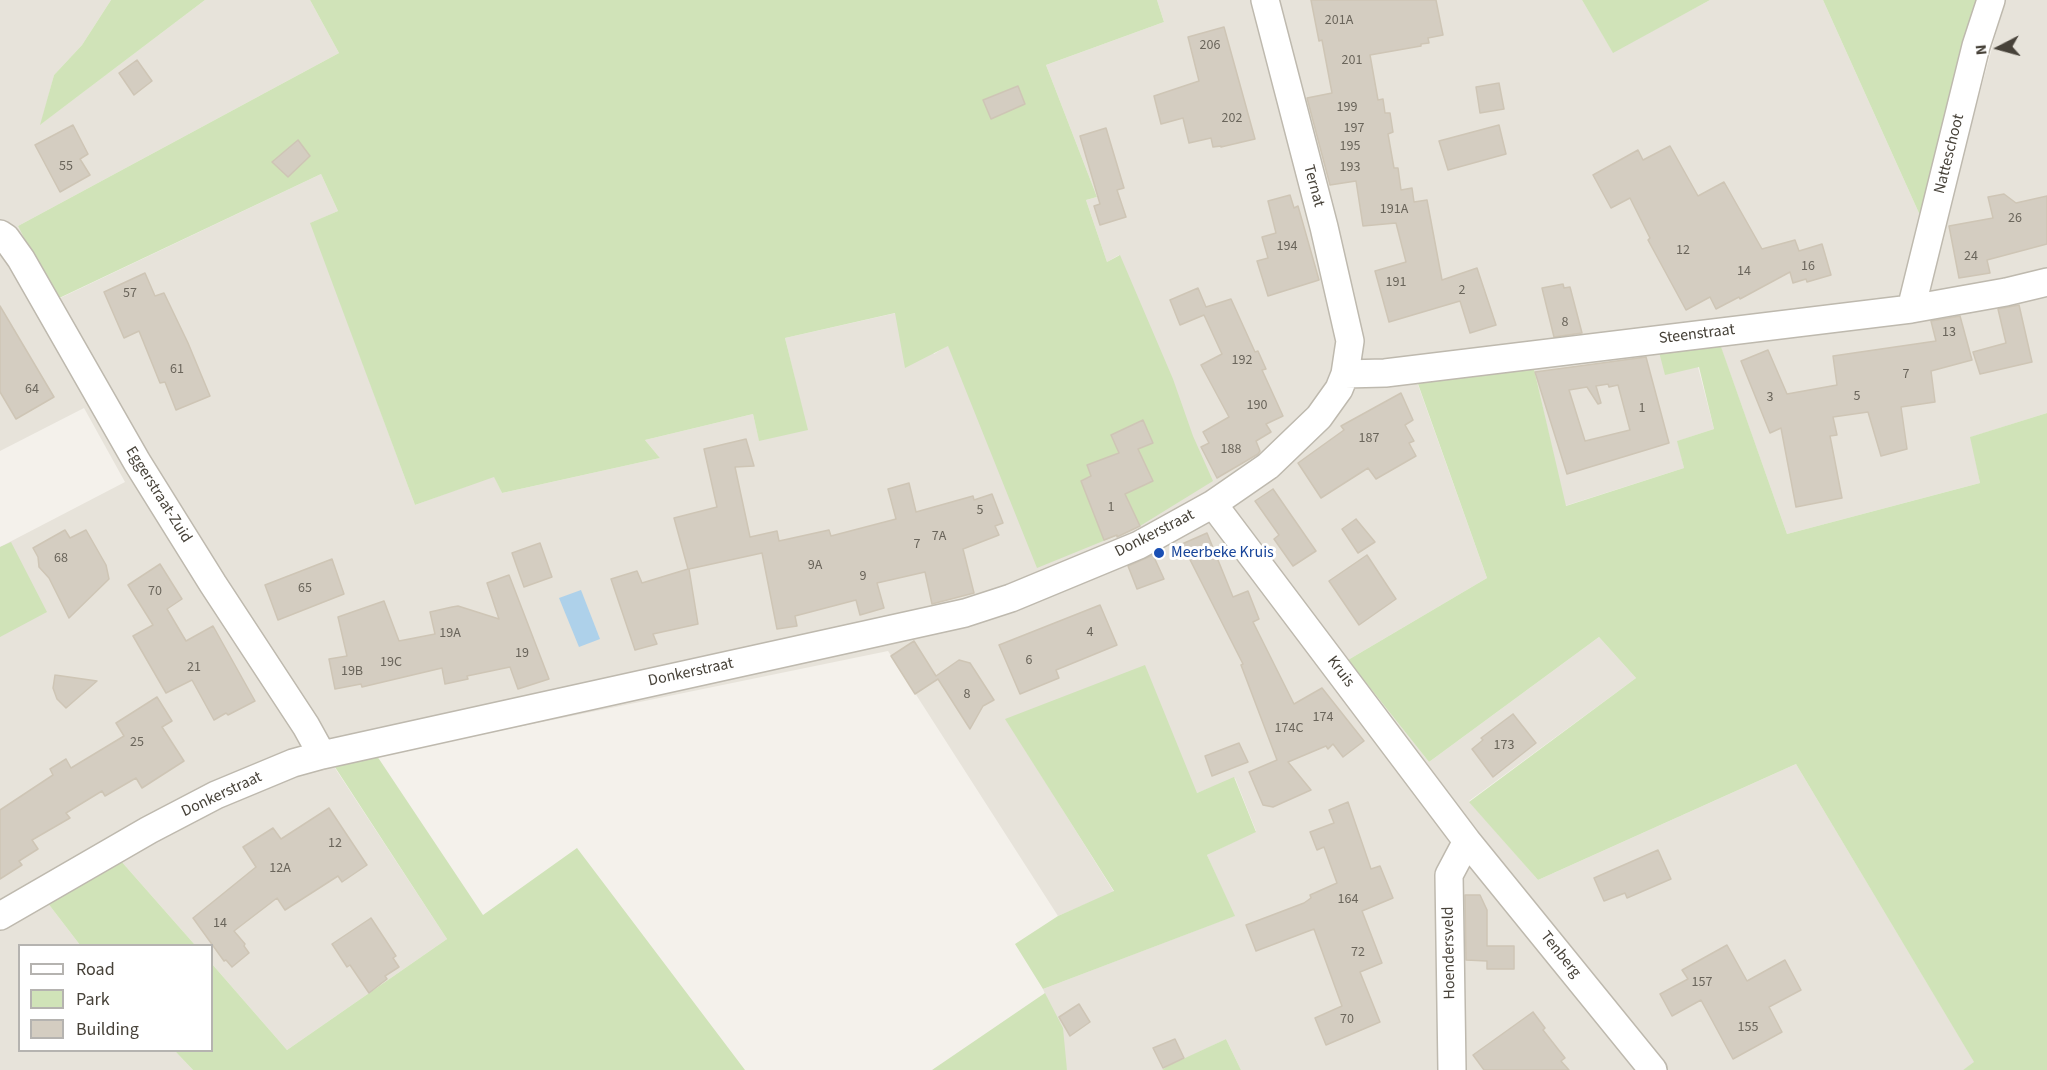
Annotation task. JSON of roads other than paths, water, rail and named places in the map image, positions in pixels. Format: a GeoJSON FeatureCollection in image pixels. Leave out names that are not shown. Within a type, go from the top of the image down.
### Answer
{"type":"FeatureCollection","features":[{"type":"Feature","properties":{"kind":"street","name":"Ternat"},"geometry":{"type":"LineString","coordinates":[[1265,0],[1346,319],[1350,341],[1345,374]]}},
{"type":"Feature","properties":{"kind":"street","name":"Natteschoot"},"geometry":{"type":"LineString","coordinates":[[1911,309],[1976,46],[1991,0]]}},
{"type":"Feature","properties":{"kind":"street","name":"Eggerstraat-Zuid"},"geometry":{"type":"LineString","coordinates":[[0,234],[6,238],[21,259],[137,462],[306,726],[322,755]]}},
{"type":"Feature","properties":{"kind":"street","name":"Steenstraat"},"geometry":{"type":"LineString","coordinates":[[1345,374],[1385,373],[1911,309],[2006,292],[2047,282]]}},
{"type":"Feature","properties":{"kind":"street","name":"Donkerstraat"},"geometry":{"type":"LineString","coordinates":[[0,916],[149,830],[216,795],[293,764],[322,755],[965,613],[1011,598],[1139,545],[1213,504],[1268,466],[1319,417],[1339,389],[1345,374]]}},
{"type":"Feature","properties":{"kind":"street","name":"Kruis"},"geometry":{"type":"LineString","coordinates":[[1213,504],[1467,841]]}},
{"type":"Feature","properties":{"kind":"street","name":"Hoendersveld"},"geometry":{"type":"LineString","coordinates":[[1452,1070],[1449,875],[1467,841]]}},
{"type":"Feature","properties":{"kind":"street","name":"Tenberg"},"geometry":{"type":"LineString","coordinates":[[1467,841],[1653,1070]]}},
{"type":"Feature","properties":{"kind":"water"},"geometry":{"type":"Polygon","coordinates":[[[581,590],[600,639],[579,647],[559,598],[581,590]]]}},
{"type":"Feature","properties":{"kind":"place","name":"Meerbeke Kruis"},"geometry":{"type":"Point","coordinates":[1159,553]}}]}
